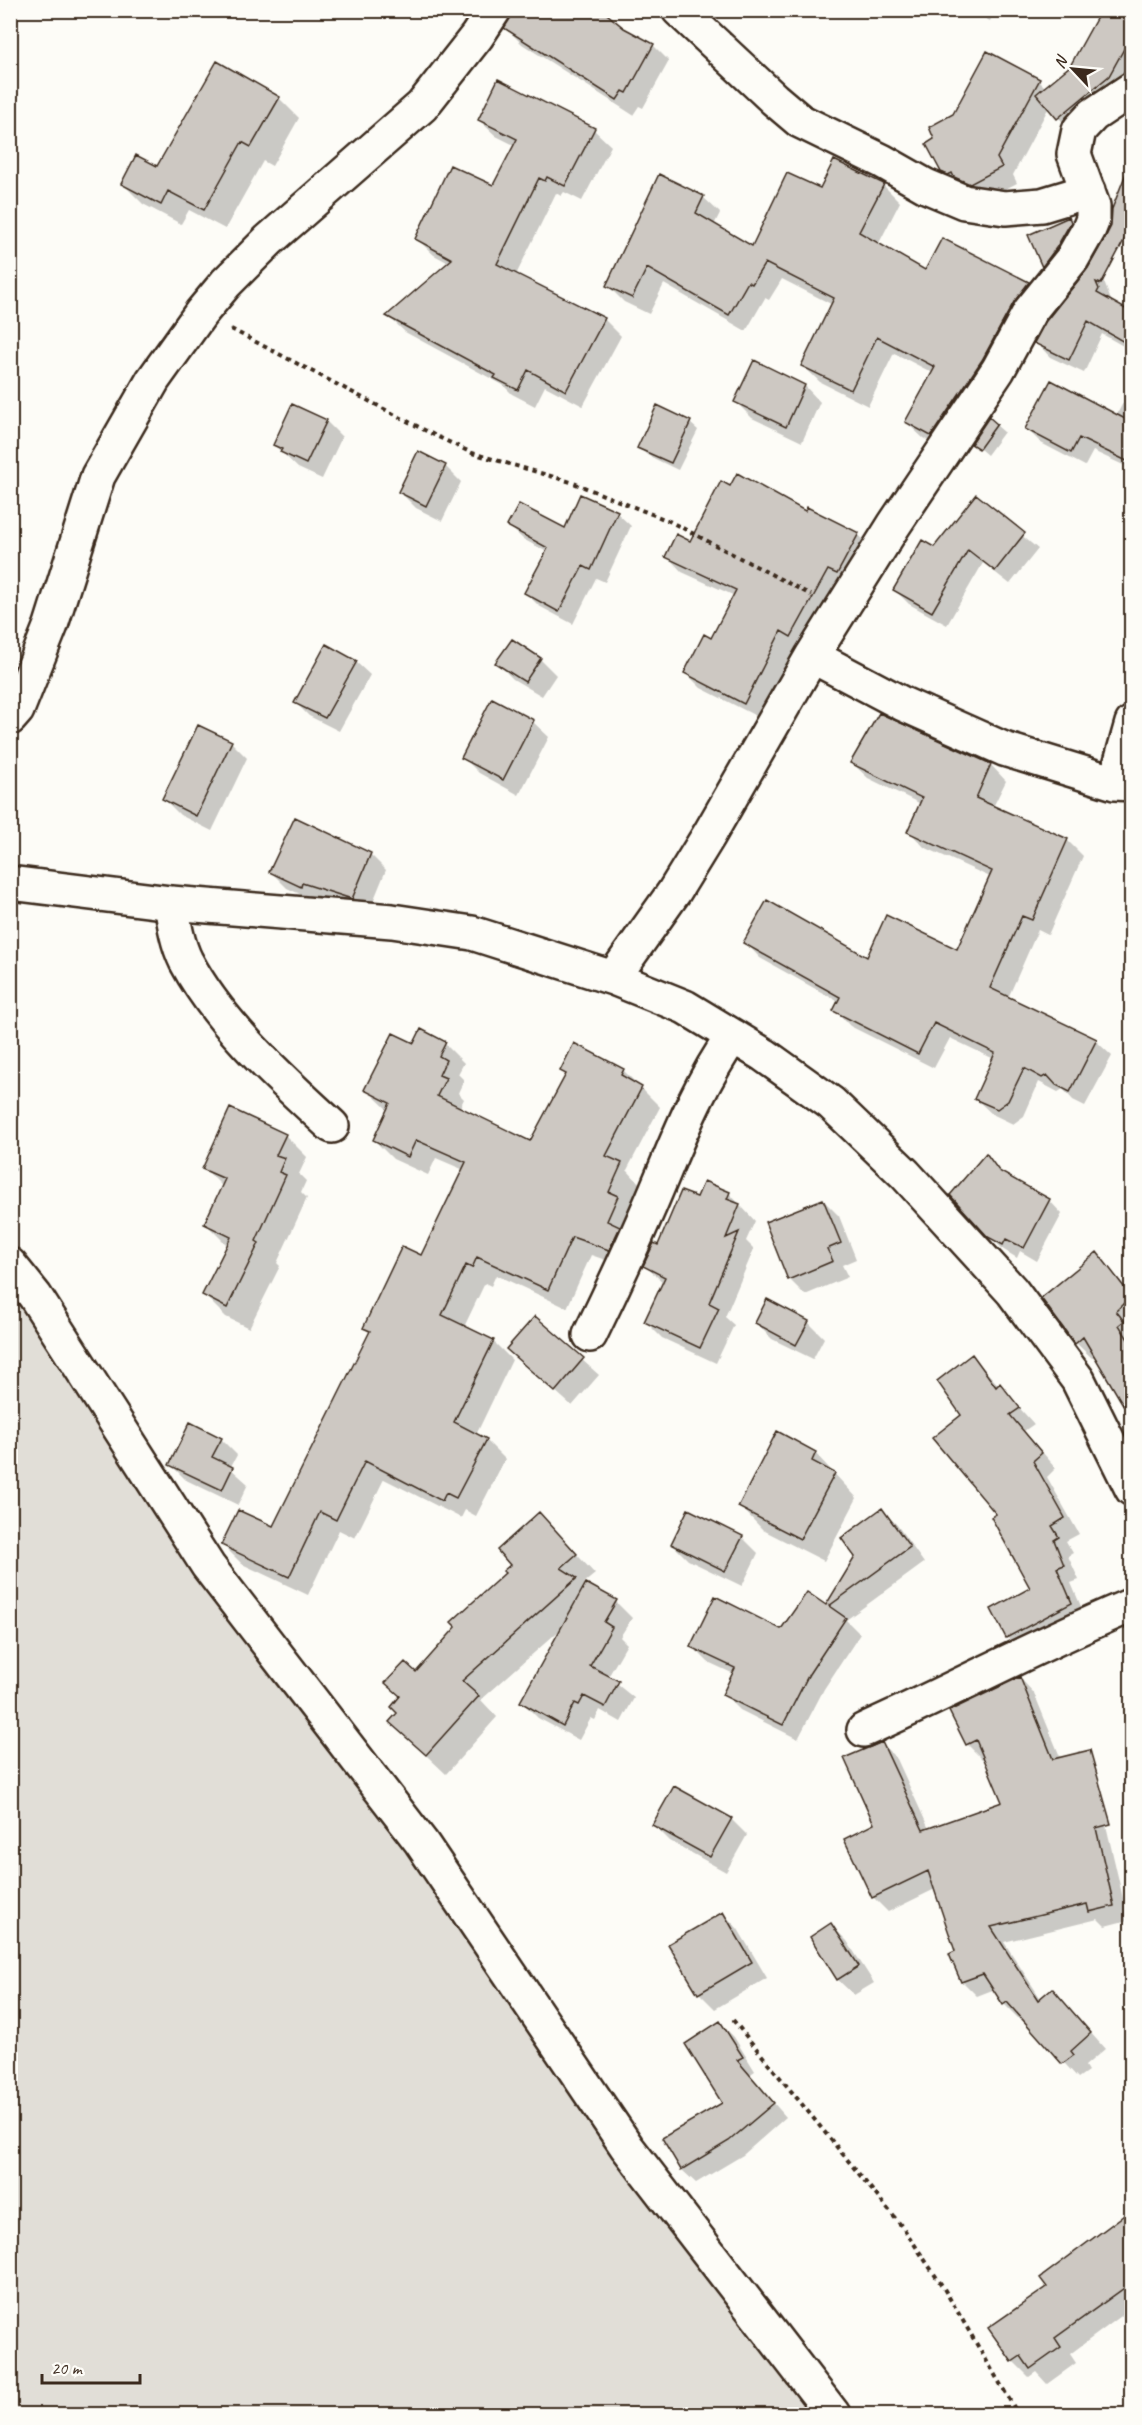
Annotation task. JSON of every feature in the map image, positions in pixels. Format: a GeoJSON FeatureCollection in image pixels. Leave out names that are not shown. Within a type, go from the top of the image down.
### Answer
{"type":"FeatureCollection","features":[{"type":"Feature","properties":{"kind":"street"},"geometry":{"type":"LineString","coordinates":[[10,718],[17,710],[51,624],[98,476],[153,380],[201,313],[269,240],[422,106],[477,36],[494,10]]}},
{"type":"Feature","properties":{"kind":"street"},"geometry":{"type":"LineString","coordinates":[[679,10],[800,121],[882,161],[926,186],[964,202],[1005,208],[1042,205],[1088,191]]}},
{"type":"Feature","properties":{"kind":"street"},"geometry":{"type":"LineString","coordinates":[[613,978],[709,836],[812,656],[894,525],[999,370],[1030,311],[1078,249],[1093,219],[1088,191],[1080,176],[1074,154],[1079,130],[1093,115],[1131,89]]}},
{"type":"Feature","properties":{"kind":"street"},"geometry":{"type":"LineString","coordinates":[[812,656],[903,704],[1004,749],[1123,783],[1131,723]]}},
{"type":"Feature","properties":{"kind":"street"},"geometry":{"type":"LineString","coordinates":[[10,883],[171,903],[392,921],[472,933],[613,978],[684,1007],[733,1036],[831,1103],[866,1134],[1012,1291],[1078,1380],[1131,1489]]}},
{"type":"Feature","properties":{"kind":"street"},"geometry":{"type":"LineString","coordinates":[[171,903],[176,932],[186,960],[208,995],[239,1034],[284,1082],[332,1126]]}},
{"type":"Feature","properties":{"kind":"street"},"geometry":{"type":"LineString","coordinates":[[590,1335],[651,1204],[683,1125],[716,1059],[733,1036]]}},
{"type":"Feature","properties":{"kind":"street"},"geometry":{"type":"LineString","coordinates":[[10,1265],[36,1296],[208,1566],[421,1842],[627,2147],[833,2415]]}},
{"type":"Feature","properties":{"kind":"street"},"geometry":{"type":"LineString","coordinates":[[864,1730],[943,1695],[1064,1634],[1131,1605]]}},
{"type":"Feature","properties":{"kind":"path"},"geometry":{"type":"LineString","coordinates":[[201,313],[472,453],[571,482],[669,521],[842,610]]}},
{"type":"Feature","properties":{"kind":"path"},"geometry":{"type":"LineString","coordinates":[[733,2020],[904,2229],[943,2288],[1018,2415]]}},
{"type":"Feature","properties":{"kind":"shaded area"},"geometry":{"type":"Polygon","coordinates":[[[10,1288],[815,2414],[11,2414],[10,1288]]]}},
{"type":"Feature","properties":{"kind":"building"},"geometry":{"type":"Polygon","coordinates":[[[513,10],[602,10],[624,28],[654,44],[627,93],[623,91],[617,100],[504,28],[513,10]]]}},
{"type":"Feature","properties":{"kind":"building"},"geometry":{"type":"Polygon","coordinates":[[[1101,10],[1131,10],[1131,36],[1109,76],[1057,119],[1036,94],[1070,66],[1101,10]]]}},
{"type":"Feature","properties":{"kind":"building"},"geometry":{"type":"Polygon","coordinates":[[[987,51],[1040,79],[997,158],[1002,167],[970,184],[954,177],[952,173],[948,175],[941,172],[926,144],[934,139],[929,127],[953,114],[987,51]]]}},
{"type":"Feature","properties":{"kind":"building"},"geometry":{"type":"Polygon","coordinates":[[[217,61],[280,97],[251,147],[242,142],[204,210],[168,191],[161,205],[121,184],[136,155],[157,166],[217,61]]]}},
{"type":"Feature","properties":{"kind":"building"},"geometry":{"type":"Polygon","coordinates":[[[498,79],[595,128],[565,186],[547,177],[545,181],[539,178],[497,264],[605,318],[566,391],[528,370],[518,390],[494,378],[496,375],[386,316],[452,259],[415,239],[450,165],[493,185],[517,139],[478,120],[498,79]]]}},
{"type":"Feature","properties":{"kind":"building"},"geometry":{"type":"Polygon","coordinates":[[[834,160],[884,184],[859,232],[925,270],[942,238],[1029,282],[1014,302],[982,360],[931,436],[905,422],[935,367],[877,337],[851,390],[801,366],[834,298],[765,263],[752,284],[748,282],[729,315],[647,268],[632,298],[606,286],[659,174],[704,196],[696,213],[752,246],[787,173],[820,188],[834,160]]]}},
{"type":"Feature","properties":{"kind":"building"},"geometry":{"type":"Polygon","coordinates":[[[1130,163],[1131,227],[1101,284],[1096,282],[1099,289],[1097,293],[1131,312],[1131,346],[1088,321],[1069,360],[1034,343],[1046,321],[1088,268],[1105,238],[1111,226],[1112,209],[1130,163]]]}},
{"type":"Feature","properties":{"kind":"building"},"geometry":{"type":"Polygon","coordinates":[[[1069,217],[1071,222],[1042,267],[1028,235],[1069,217]]]}},
{"type":"Feature","properties":{"kind":"building"},"geometry":{"type":"Polygon","coordinates":[[[754,360],[805,385],[786,427],[734,402],[754,360]]]}},
{"type":"Feature","properties":{"kind":"building"},"geometry":{"type":"Polygon","coordinates":[[[1051,380],[1131,422],[1131,463],[1079,438],[1071,453],[1025,429],[1051,380]]]}},
{"type":"Feature","properties":{"kind":"building"},"geometry":{"type":"Polygon","coordinates":[[[292,404],[327,420],[306,464],[280,452],[282,449],[273,445],[292,404]]]}},
{"type":"Feature","properties":{"kind":"building"},"geometry":{"type":"Polygon","coordinates":[[[657,405],[691,421],[671,463],[637,448],[657,405]]]}},
{"type":"Feature","properties":{"kind":"building"},"geometry":{"type":"Polygon","coordinates":[[[989,417],[997,424],[979,449],[971,444],[989,417]]]}},
{"type":"Feature","properties":{"kind":"building"},"geometry":{"type":"Polygon","coordinates":[[[418,451],[446,465],[426,506],[398,492],[418,451]]]}},
{"type":"Feature","properties":{"kind":"building"},"geometry":{"type":"Polygon","coordinates":[[[737,473],[805,511],[807,507],[859,533],[837,574],[828,570],[791,637],[781,631],[744,704],[684,673],[704,634],[711,638],[736,590],[665,557],[676,534],[690,541],[721,481],[730,486],[737,473]]]}},
{"type":"Feature","properties":{"kind":"building"},"geometry":{"type":"Polygon","coordinates":[[[580,494],[618,511],[591,570],[583,566],[559,612],[524,593],[548,548],[507,526],[519,504],[565,528],[580,494]]]}},
{"type":"Feature","properties":{"kind":"building"},"geometry":{"type":"Polygon","coordinates":[[[976,494],[1025,533],[995,571],[968,550],[932,612],[893,590],[922,540],[934,547],[976,494]]]}},
{"type":"Feature","properties":{"kind":"building"},"geometry":{"type":"Polygon","coordinates":[[[512,639],[541,658],[525,682],[495,663],[512,639]]]}},
{"type":"Feature","properties":{"kind":"building"},"geometry":{"type":"Polygon","coordinates":[[[326,644],[357,661],[325,718],[294,703],[326,644]]]}},
{"type":"Feature","properties":{"kind":"building"},"geometry":{"type":"Polygon","coordinates":[[[492,698],[534,720],[503,780],[461,758],[492,698]]]}},
{"type":"Feature","properties":{"kind":"building"},"geometry":{"type":"Polygon","coordinates":[[[879,713],[991,764],[976,798],[1068,839],[1032,920],[1022,916],[990,988],[1097,1039],[1070,1092],[1056,1085],[1047,1075],[1042,1078],[1024,1068],[1008,1101],[997,1109],[974,1099],[995,1053],[934,1023],[918,1054],[833,1011],[840,997],[743,943],[767,900],[867,957],[886,915],[957,949],[992,871],[907,832],[922,798],[850,763],[879,713]]]}},
{"type":"Feature","properties":{"kind":"building"},"geometry":{"type":"Polygon","coordinates":[[[198,725],[232,741],[196,816],[162,799],[198,725]]]}},
{"type":"Feature","properties":{"kind":"building"},"geometry":{"type":"Polygon","coordinates":[[[295,817],[371,853],[352,899],[302,883],[301,887],[269,872],[295,817]]]}},
{"type":"Feature","properties":{"kind":"building"},"geometry":{"type":"Polygon","coordinates":[[[421,1029],[446,1042],[439,1056],[446,1060],[439,1075],[446,1078],[437,1096],[530,1141],[566,1074],[560,1071],[574,1043],[624,1069],[621,1075],[642,1087],[606,1156],[622,1163],[609,1192],[618,1196],[607,1221],[620,1227],[609,1250],[572,1237],[548,1290],[477,1257],[472,1268],[466,1265],[442,1315],[494,1340],[454,1422],[487,1439],[456,1498],[446,1493],[442,1501],[365,1461],[336,1520],[320,1512],[289,1577],[221,1545],[238,1510],[273,1526],[370,1331],[363,1328],[402,1246],[421,1255],[466,1162],[416,1140],[408,1157],[373,1140],[390,1103],[364,1090],[393,1033],[414,1043],[421,1029]]]}},
{"type":"Feature","properties":{"kind":"building"},"geometry":{"type":"Polygon","coordinates":[[[230,1108],[286,1134],[276,1155],[285,1158],[279,1172],[286,1175],[256,1241],[259,1243],[227,1308],[202,1295],[231,1237],[204,1224],[225,1179],[202,1169],[230,1108]]]}},
{"type":"Feature","properties":{"kind":"building"},"geometry":{"type":"Polygon","coordinates":[[[986,1153],[999,1171],[1050,1199],[1024,1248],[1006,1239],[1003,1245],[988,1237],[950,1195],[986,1153]]]}},
{"type":"Feature","properties":{"kind":"building"},"geometry":{"type":"Polygon","coordinates":[[[704,1181],[730,1192],[727,1199],[740,1204],[726,1238],[739,1232],[709,1303],[719,1308],[700,1348],[644,1322],[665,1277],[643,1266],[654,1243],[658,1245],[681,1191],[697,1197],[704,1181]]]}},
{"type":"Feature","properties":{"kind":"building"},"geometry":{"type":"Polygon","coordinates":[[[823,1199],[841,1243],[827,1249],[833,1261],[788,1280],[765,1222],[823,1199]]]}},
{"type":"Feature","properties":{"kind":"building"},"geometry":{"type":"Polygon","coordinates":[[[1097,1252],[1131,1296],[1116,1311],[1124,1321],[1119,1325],[1131,1344],[1131,1418],[1083,1337],[1075,1344],[1041,1298],[1097,1252]]]}},
{"type":"Feature","properties":{"kind":"building"},"geometry":{"type":"Polygon","coordinates":[[[767,1299],[809,1321],[796,1345],[755,1323],[767,1299]]]}},
{"type":"Feature","properties":{"kind":"building"},"geometry":{"type":"Polygon","coordinates":[[[535,1316],[584,1358],[555,1392],[506,1349],[535,1316]]]}},
{"type":"Feature","properties":{"kind":"building"},"geometry":{"type":"Polygon","coordinates":[[[972,1354],[996,1387],[1000,1383],[1020,1408],[1010,1415],[1042,1453],[1033,1461],[1065,1518],[1052,1526],[1059,1537],[1054,1540],[1064,1565],[1057,1568],[1072,1603],[1006,1638],[991,1609],[1030,1588],[991,1517],[996,1514],[932,1438],[961,1415],[937,1381],[972,1354]]]}},
{"type":"Feature","properties":{"kind":"building"},"geometry":{"type":"Polygon","coordinates":[[[190,1422],[222,1438],[212,1457],[233,1467],[222,1490],[169,1465],[190,1422]]]}},
{"type":"Feature","properties":{"kind":"building"},"geometry":{"type":"Polygon","coordinates":[[[777,1431],[816,1452],[812,1461],[835,1473],[800,1539],[738,1507],[777,1431]]]}},
{"type":"Feature","properties":{"kind":"building"},"geometry":{"type":"Polygon","coordinates":[[[882,1508],[910,1547],[829,1606],[846,1618],[809,1674],[783,1725],[722,1695],[735,1668],[690,1647],[715,1596],[781,1629],[807,1592],[826,1605],[855,1557],[841,1538],[882,1508]]]}},
{"type":"Feature","properties":{"kind":"building"},"geometry":{"type":"Polygon","coordinates":[[[688,1509],[743,1536],[725,1571],[671,1544],[688,1509]]]}},
{"type":"Feature","properties":{"kind":"building"},"geometry":{"type":"Polygon","coordinates":[[[539,1512],[577,1554],[561,1568],[577,1578],[462,1681],[479,1696],[426,1755],[389,1722],[397,1713],[391,1707],[400,1696],[385,1683],[405,1662],[416,1672],[456,1627],[451,1622],[505,1573],[503,1571],[510,1565],[497,1550],[539,1512]]]}},
{"type":"Feature","properties":{"kind":"building"},"geometry":{"type":"Polygon","coordinates":[[[586,1583],[617,1600],[604,1622],[612,1627],[590,1666],[619,1681],[605,1707],[584,1696],[579,1705],[575,1703],[563,1726],[520,1702],[586,1583]]]}},
{"type":"Feature","properties":{"kind":"building"},"geometry":{"type":"Polygon","coordinates":[[[1020,1677],[1053,1759],[1090,1750],[1111,1824],[1096,1828],[1114,1906],[1089,1912],[1087,1904],[991,1927],[1038,2000],[1052,1988],[1091,2033],[1071,2051],[1074,2055],[1062,2064],[1007,2002],[1003,2005],[983,1974],[961,1982],[949,1954],[955,1951],[928,1871],[872,1898],[844,1839],[874,1824],[844,1758],[882,1742],[923,1830],[1002,1802],[976,1740],[966,1745],[949,1711],[1020,1677]]]}},
{"type":"Feature","properties":{"kind":"building"},"geometry":{"type":"Polygon","coordinates":[[[674,1786],[732,1818],[710,1857],[652,1825],[674,1786]]]}},
{"type":"Feature","properties":{"kind":"building"},"geometry":{"type":"Polygon","coordinates":[[[723,1912],[752,1962],[698,1994],[668,1944],[723,1912]]]}},
{"type":"Feature","properties":{"kind":"building"},"geometry":{"type":"Polygon","coordinates":[[[831,1923],[859,1966],[837,1980],[810,1937],[831,1923]]]}},
{"type":"Feature","properties":{"kind":"building"},"geometry":{"type":"Polygon","coordinates":[[[720,2021],[743,2057],[737,2060],[774,2103],[729,2141],[681,2170],[662,2138],[722,2103],[685,2044],[720,2021]]]}},
{"type":"Feature","properties":{"kind":"building"},"geometry":{"type":"Polygon","coordinates":[[[1131,2210],[1131,2283],[1055,2338],[1061,2347],[1030,2369],[1021,2356],[1012,2362],[988,2328],[1047,2287],[1040,2278],[1131,2210]]]}}]}
